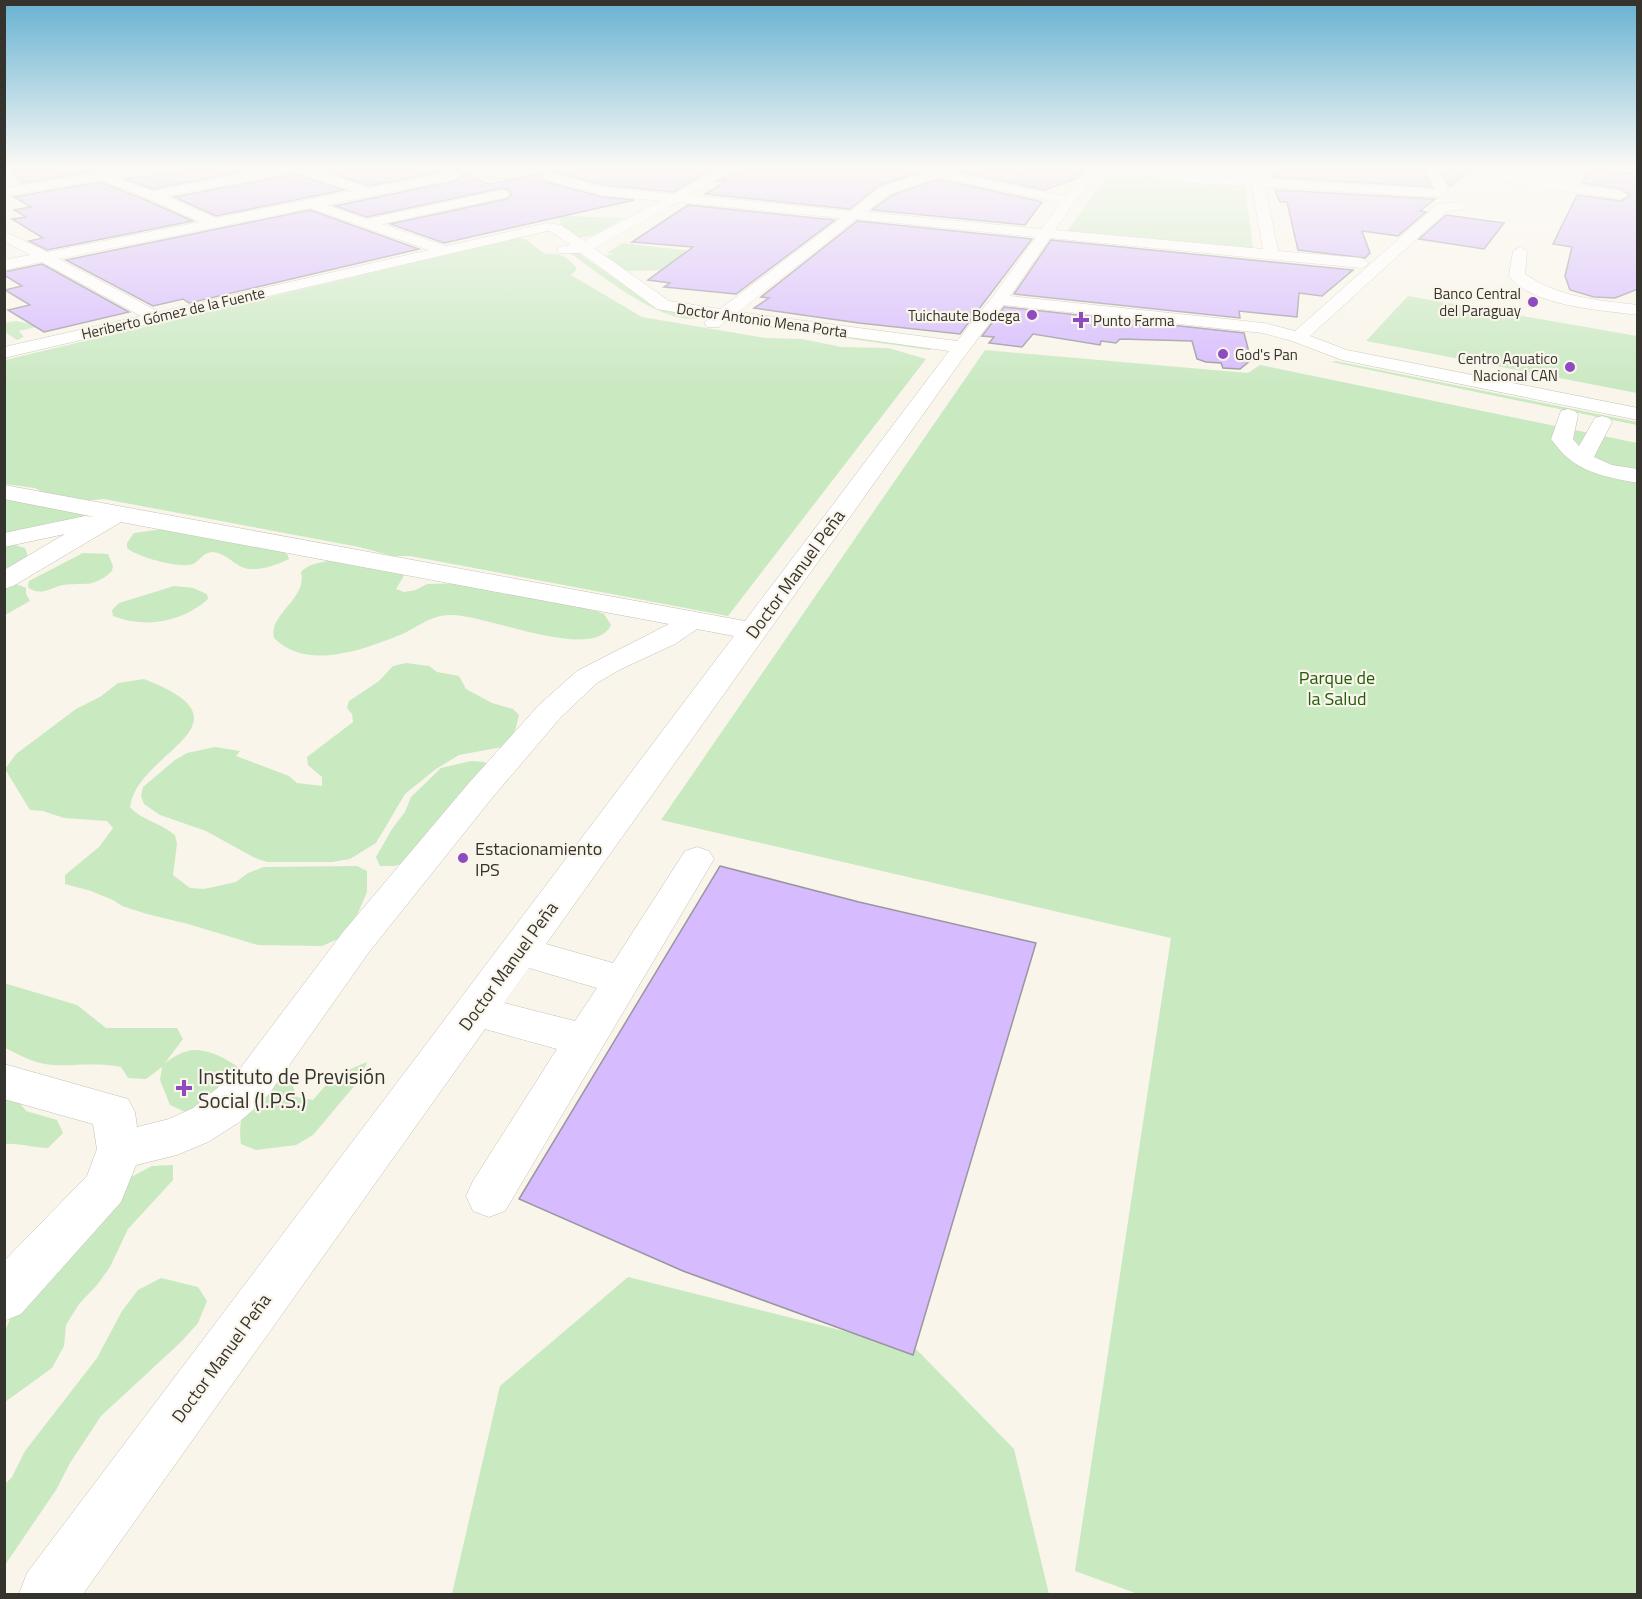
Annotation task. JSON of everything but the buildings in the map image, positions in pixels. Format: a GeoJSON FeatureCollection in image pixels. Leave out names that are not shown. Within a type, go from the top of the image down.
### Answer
{"type":"FeatureCollection","features":[{"type":"Feature","properties":{"kind":"street"},"geometry":{"type":"LineString","coordinates":[[13,241],[156,317]]}},
{"type":"Feature","properties":{"kind":"street"},"geometry":{"type":"LineString","coordinates":[[4,266],[129,241]]}},
{"type":"Feature","properties":{"kind":"street"},"geometry":{"type":"LineString","coordinates":[[417,241],[444,250]]}},
{"type":"Feature","properties":{"kind":"street","name":"Heriberto Gómez de la Fuente"},"geometry":{"type":"LineString","coordinates":[[4,353],[484,241]]}},
{"type":"Feature","properties":{"kind":"street"},"geometry":{"type":"LineString","coordinates":[[543,241],[574,264]]}},
{"type":"Feature","properties":{"kind":"street","name":"Doctor Antonio Mena Porta"},"geometry":{"type":"LineString","coordinates":[[572,241],[663,305],[717,320]]}},
{"type":"Feature","properties":{"kind":"street"},"geometry":{"type":"LineString","coordinates":[[556,251],[583,248],[596,241]]}},
{"type":"Feature","properties":{"kind":"street"},"geometry":{"type":"LineString","coordinates":[[717,320],[818,241]]}},
{"type":"Feature","properties":{"kind":"street","name":"Doctor Manuel Peña"},"geometry":{"type":"LineString","coordinates":[[48,1594],[752,631],[999,300],[1040,241]]}},
{"type":"Feature","properties":{"kind":"street"},"geometry":{"type":"LineString","coordinates":[[1134,241],[1361,262]]}},
{"type":"Feature","properties":{"kind":"street"},"geometry":{"type":"LineString","coordinates":[[1269,241],[1271,254]]}},
{"type":"Feature","properties":{"kind":"street"},"geometry":{"type":"LineString","coordinates":[[1298,337],[1406,241]]}},
{"type":"Feature","properties":{"kind":"street"},"geometry":{"type":"LineString","coordinates":[[1520,251],[1517,276],[1529,286],[1571,300],[1638,310]]}},
{"type":"Feature","properties":{"kind":"street"},"geometry":{"type":"LineString","coordinates":[[999,300],[1247,325],[1298,337],[1342,355],[1638,414]]}},
{"type":"Feature","properties":{"kind":"street"},"geometry":{"type":"LineString","coordinates":[[629,301],[657,314],[958,352]]}},
{"type":"Feature","properties":{"kind":"street"},"geometry":{"type":"LineString","coordinates":[[1298,337],[1306,349],[1320,360],[1340,369],[1638,429]]}},
{"type":"Feature","properties":{"kind":"street"},"geometry":{"type":"LineString","coordinates":[[1568,415],[1562,439],[1582,460],[1604,470],[1638,476]]}},
{"type":"Feature","properties":{"kind":"street"},"geometry":{"type":"LineString","coordinates":[[1582,460],[1602,422]]}},
{"type":"Feature","properties":{"kind":"street"},"geometry":{"type":"LineString","coordinates":[[4,492],[112,516],[752,631]]}},
{"type":"Feature","properties":{"kind":"street"},"geometry":{"type":"LineString","coordinates":[[4,540],[112,516]]}},
{"type":"Feature","properties":{"kind":"street"},"geometry":{"type":"LineString","coordinates":[[4,581],[112,516]]}},
{"type":"Feature","properties":{"kind":"street"},"geometry":{"type":"LineString","coordinates":[[119,1149],[159,1143],[185,1134],[236,1101],[254,1082],[326,980],[356,942],[550,711],[588,677],[611,663],[665,638],[693,620]]}},
{"type":"Feature","properties":{"kind":"street"},"geometry":{"type":"LineString","coordinates":[[489,1196],[697,859]]}},
{"type":"Feature","properties":{"kind":"street"},"geometry":{"type":"LineString","coordinates":[[518,951],[622,980]]}},
{"type":"Feature","properties":{"kind":"street"},"geometry":{"type":"LineString","coordinates":[[475,1011],[585,1040]]}},
{"type":"Feature","properties":{"kind":"street"},"geometry":{"type":"LineString","coordinates":[[4,1081],[113,1112],[119,1149],[105,1188],[4,1297]]}},
{"type":"Feature","properties":{"kind":"green space"},"geometry":{"type":"Polygon","coordinates":[[[507,241],[527,241],[545,254],[567,258],[577,269],[571,275],[642,317],[765,338],[802,339],[842,347],[888,348],[926,359],[728,616],[410,556],[393,556],[359,547],[104,499],[71,502],[55,499],[35,488],[5,484],[5,360],[507,241]]]}},
{"type":"Feature","properties":{"kind":"green space"},"geometry":{"type":"Polygon","coordinates":[[[1172,241],[1252,241],[1253,248],[1172,241]]]}},
{"type":"Feature","properties":{"kind":"green space"},"geometry":{"type":"Polygon","coordinates":[[[622,243],[692,251],[686,270],[610,271],[604,256],[614,254],[607,253],[622,243]]]}},
{"type":"Feature","properties":{"kind":"green space"},"geometry":{"type":"Polygon","coordinates":[[[577,252],[656,307],[704,317],[689,319],[653,308],[634,298],[570,253],[577,252]]]}},
{"type":"Feature","properties":{"kind":"green space","name":"Centro Aquatico Nacional CAN"},"geometry":{"type":"Polygon","coordinates":[[[1408,296],[1637,336],[1637,393],[1366,341],[1408,296]]]}},
{"type":"Feature","properties":{"kind":"green space"},"geometry":{"type":"Polygon","coordinates":[[[734,320],[934,348],[930,350],[729,322],[734,320]]]}},
{"type":"Feature","properties":{"kind":"green space"},"geometry":{"type":"Polygon","coordinates":[[[16,321],[40,326],[19,331],[24,337],[17,340],[5,332],[5,323],[16,321]]]}},
{"type":"Feature","properties":{"kind":"green space","name":"Parque de la Salud"},"geometry":{"type":"Polygon","coordinates":[[[985,350],[1248,373],[1260,365],[1637,443],[1637,1594],[1138,1594],[1075,1571],[1171,938],[661,820],[985,350]]]}},
{"type":"Feature","properties":{"kind":"green space"},"geometry":{"type":"Polygon","coordinates":[[[1336,361],[1637,422],[1637,425],[1331,362],[1336,361]]]}},
{"type":"Feature","properties":{"kind":"green space"},"geometry":{"type":"Polygon","coordinates":[[[5,496],[95,513],[79,521],[58,521],[5,533],[5,496]]]}},
{"type":"Feature","properties":{"kind":"green space"},"geometry":{"type":"Polygon","coordinates":[[[163,529],[274,548],[287,554],[289,559],[272,566],[251,569],[240,566],[224,555],[212,552],[193,564],[179,565],[149,558],[127,548],[127,543],[134,533],[163,529]]]}},
{"type":"Feature","properties":{"kind":"green space"},"geometry":{"type":"Polygon","coordinates":[[[4,542],[25,548],[28,557],[4,576],[4,542]]]}},
{"type":"Feature","properties":{"kind":"green space"},"geometry":{"type":"Polygon","coordinates":[[[83,553],[108,554],[113,566],[112,571],[94,583],[63,585],[41,592],[28,587],[29,581],[83,553]]]}},
{"type":"Feature","properties":{"kind":"green space"},"geometry":{"type":"Polygon","coordinates":[[[341,557],[405,574],[396,589],[404,592],[416,590],[427,584],[473,583],[596,611],[604,614],[611,625],[601,635],[584,639],[562,638],[450,615],[436,617],[400,635],[352,651],[318,656],[302,654],[287,648],[274,638],[274,629],[299,590],[302,582],[301,572],[315,564],[341,557]]]}},
{"type":"Feature","properties":{"kind":"green space"},"geometry":{"type":"Polygon","coordinates":[[[16,584],[26,588],[30,601],[5,615],[5,586],[16,584]]]}},
{"type":"Feature","properties":{"kind":"green space"},"geometry":{"type":"Polygon","coordinates":[[[174,586],[193,588],[207,594],[208,599],[187,613],[163,621],[138,622],[113,616],[112,610],[119,603],[174,586]]]}},
{"type":"Feature","properties":{"kind":"green space"},"geometry":{"type":"Polygon","coordinates":[[[406,663],[429,666],[437,672],[459,676],[466,689],[492,703],[513,709],[519,715],[515,731],[502,747],[459,755],[436,769],[405,794],[376,843],[350,859],[332,862],[267,862],[255,858],[206,831],[160,815],[144,804],[141,796],[143,787],[175,760],[187,753],[215,747],[240,751],[236,756],[289,776],[297,783],[322,786],[322,777],[308,765],[307,757],[353,722],[352,714],[347,708],[349,701],[379,681],[393,666],[406,663]]]}},
{"type":"Feature","properties":{"kind":"green space"},"geometry":{"type":"Polygon","coordinates":[[[144,679],[177,695],[192,710],[193,725],[184,739],[137,787],[130,807],[175,835],[177,844],[173,875],[190,888],[204,889],[236,882],[248,873],[264,867],[357,866],[367,871],[367,892],[357,915],[338,939],[322,946],[258,945],[147,914],[122,906],[91,891],[65,884],[65,875],[99,847],[113,828],[107,821],[64,818],[43,811],[30,810],[5,769],[16,754],[76,709],[100,697],[118,683],[144,679]]]}},
{"type":"Feature","properties":{"kind":"green space"},"geometry":{"type":"Polygon","coordinates":[[[471,761],[485,762],[487,765],[411,860],[395,866],[380,866],[376,857],[405,812],[411,797],[441,768],[471,761]]]}},
{"type":"Feature","properties":{"kind":"green space"},"geometry":{"type":"Polygon","coordinates":[[[4,983],[77,1005],[106,1028],[177,1028],[183,1039],[165,1063],[191,1050],[209,1052],[236,1066],[246,1075],[202,1111],[183,1111],[170,1105],[160,1080],[162,1067],[146,1079],[128,1078],[121,1067],[96,1064],[48,1065],[29,1059],[5,1048],[4,983]]]}},
{"type":"Feature","properties":{"kind":"green space"},"geometry":{"type":"Polygon","coordinates":[[[367,1062],[361,1078],[313,1135],[296,1145],[256,1150],[241,1144],[241,1122],[244,1114],[254,1100],[276,1079],[292,1084],[297,1097],[313,1100],[326,1085],[333,1084],[348,1070],[367,1062]]]}},
{"type":"Feature","properties":{"kind":"green space"},"geometry":{"type":"Polygon","coordinates":[[[4,1089],[10,1091],[26,1111],[57,1120],[63,1133],[48,1148],[5,1144],[4,1089]]]}},
{"type":"Feature","properties":{"kind":"green space"},"geometry":{"type":"Polygon","coordinates":[[[173,1165],[173,1180],[128,1229],[110,1267],[79,1304],[66,1325],[64,1346],[52,1368],[5,1402],[5,1331],[22,1290],[131,1177],[152,1166],[173,1165]]]}},
{"type":"Feature","properties":{"kind":"green space"},"geometry":{"type":"Polygon","coordinates":[[[628,1277],[916,1349],[1014,1449],[1049,1594],[452,1594],[500,1386],[628,1277]]]}},
{"type":"Feature","properties":{"kind":"green space"},"geometry":{"type":"Polygon","coordinates":[[[161,1278],[198,1287],[207,1301],[198,1323],[182,1341],[101,1416],[70,1463],[56,1490],[5,1565],[5,1484],[12,1477],[25,1451],[97,1358],[122,1311],[138,1290],[161,1278]]]}},
{"type":"Feature","properties":{"kind":"place","name":"Banco Central del Paraguay"},"geometry":{"type":"Point","coordinates":[1533,302]}},
{"type":"Feature","properties":{"kind":"place","name":"Tuichaute Bodega"},"geometry":{"type":"Point","coordinates":[1032,315]}},
{"type":"Feature","properties":{"kind":"place","name":"Punto Farma"},"geometry":{"type":"Point","coordinates":[1081,320]}},
{"type":"Feature","properties":{"kind":"place","name":"God's Pan"},"geometry":{"type":"Point","coordinates":[1223,354]}},
{"type":"Feature","properties":{"kind":"place","name":"Centro Aquatico Nacional CAN"},"geometry":{"type":"Point","coordinates":[1570,367]}},
{"type":"Feature","properties":{"kind":"place","name":"Estacionamiento IPS"},"geometry":{"type":"Point","coordinates":[463,858]}},
{"type":"Feature","properties":{"kind":"place","name":"Instituto de Previsión Social (I.P.S.)"},"geometry":{"type":"Point","coordinates":[184,1088]}}]}
